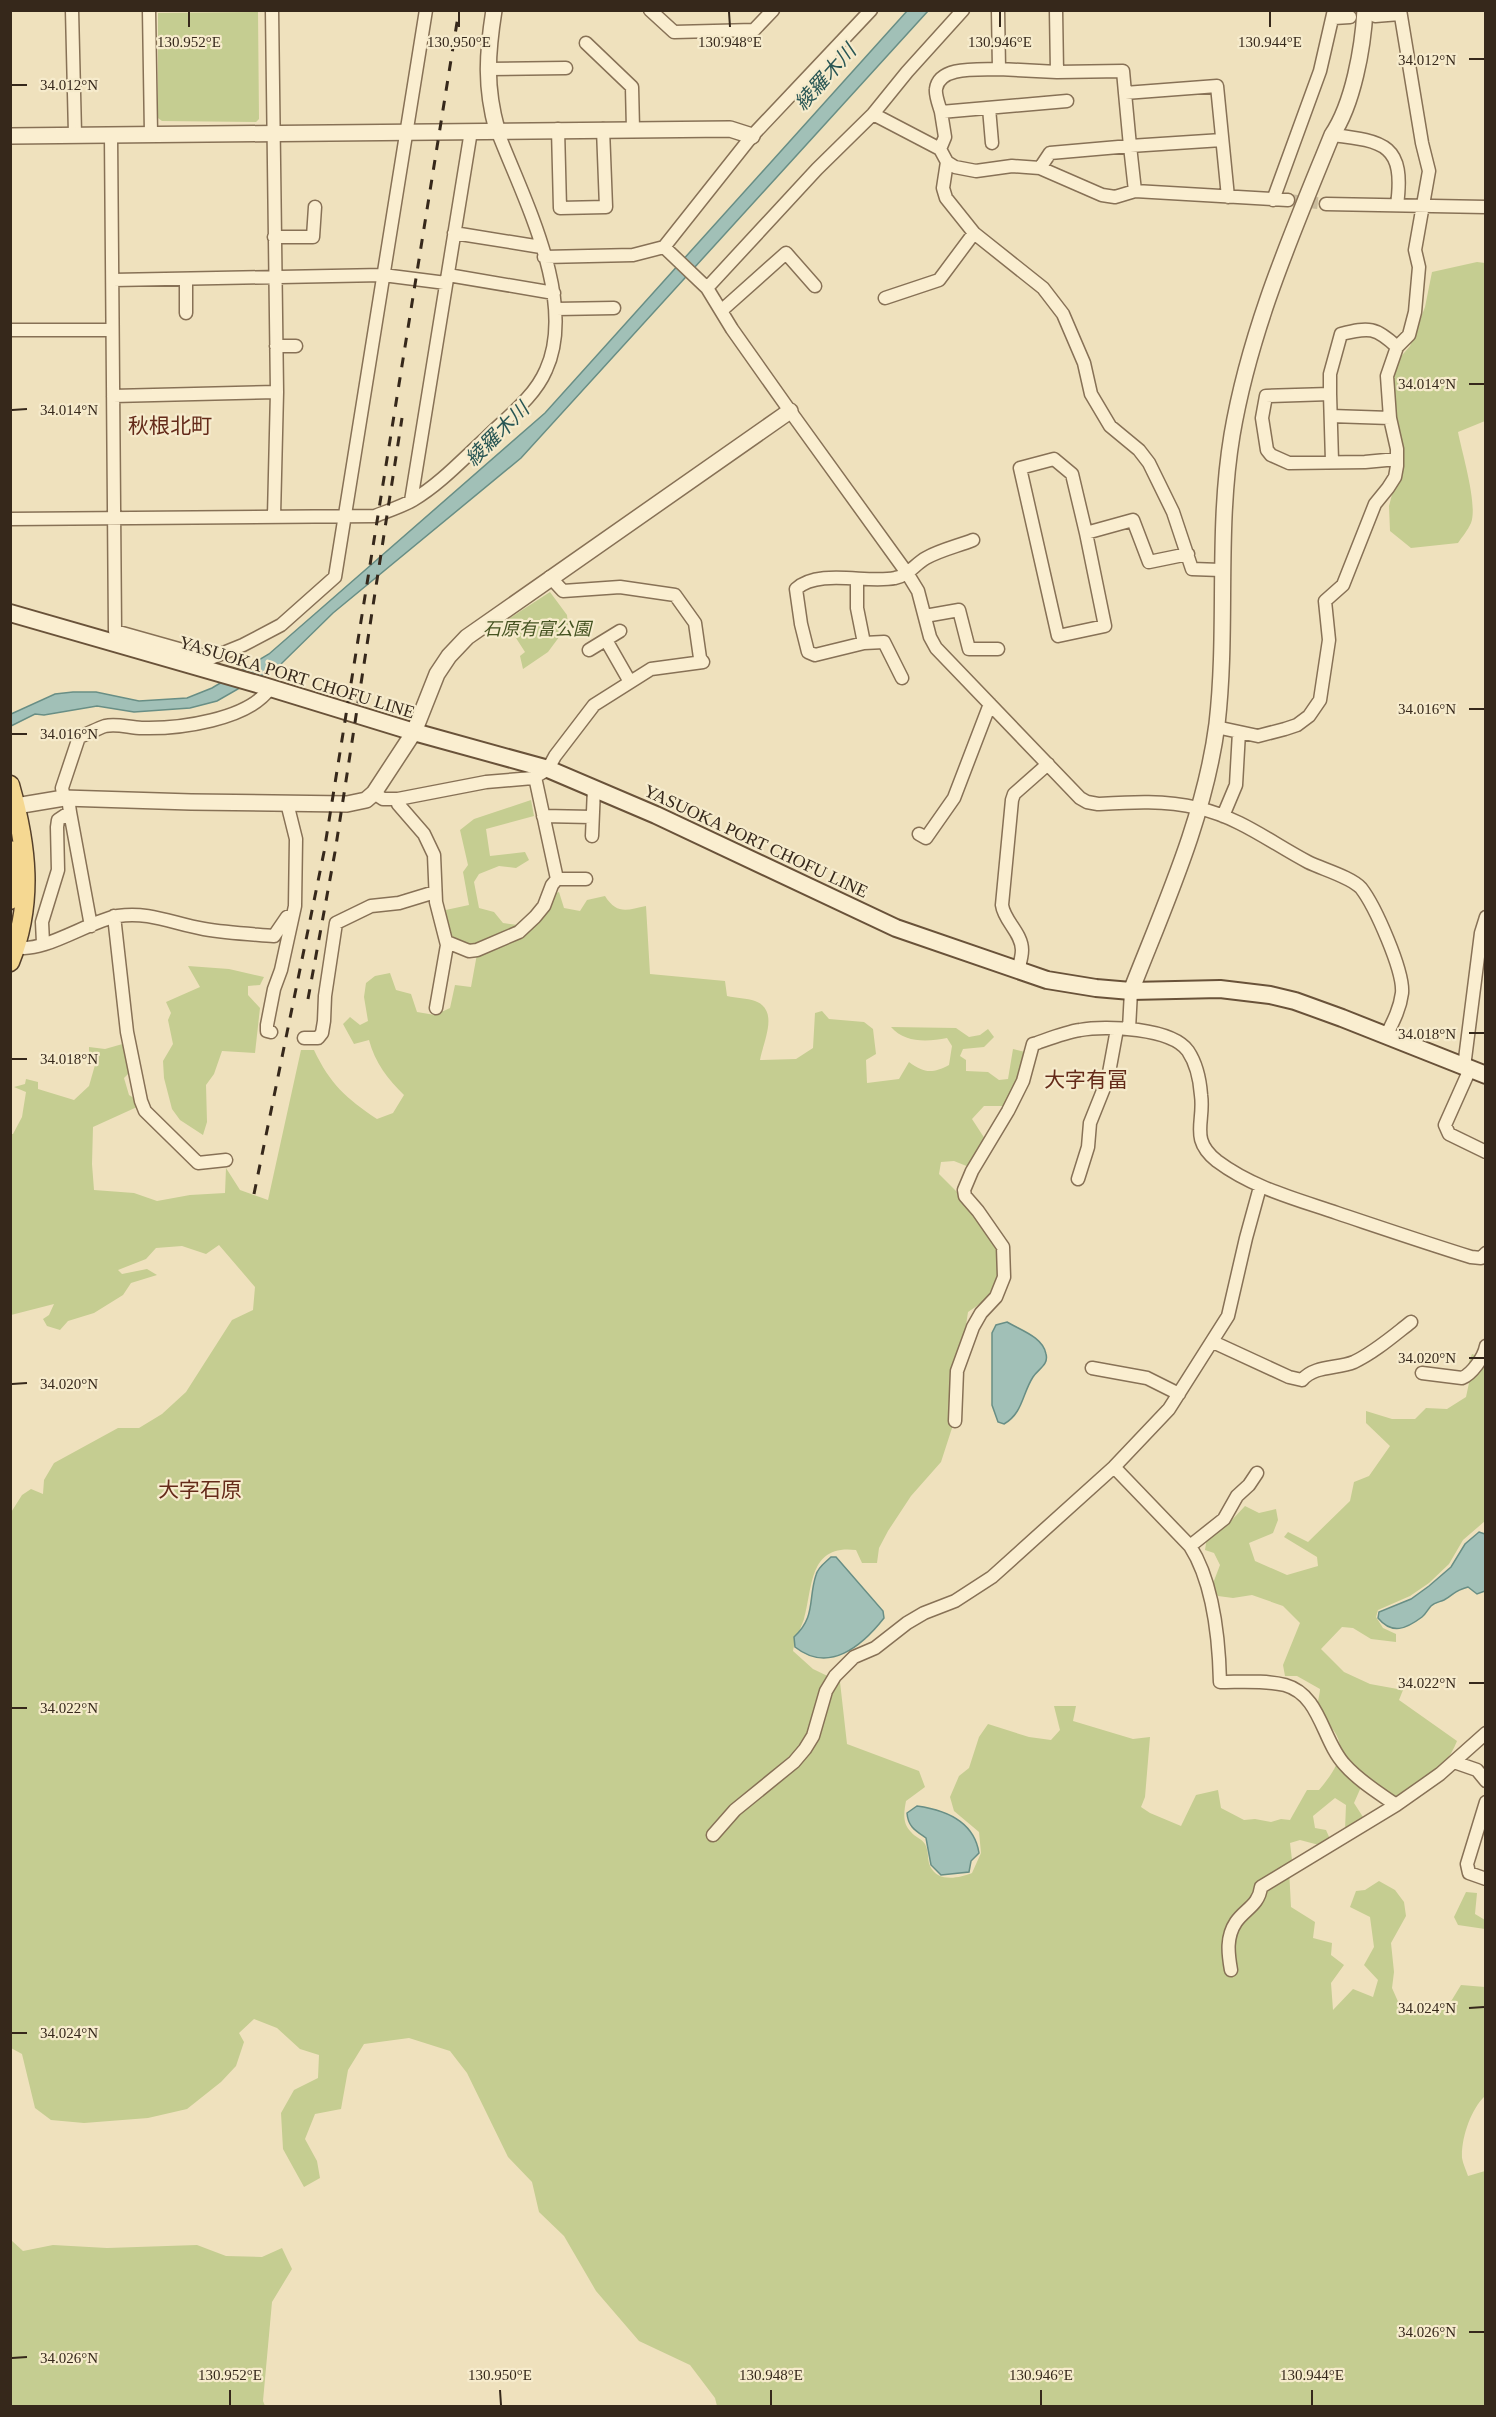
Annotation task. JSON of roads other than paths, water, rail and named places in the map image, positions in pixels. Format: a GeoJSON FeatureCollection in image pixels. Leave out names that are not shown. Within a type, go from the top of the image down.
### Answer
{"type":"FeatureCollection","features":[{"type":"Feature","properties":{"kind":"main road","name":"YASUOKA PORT CHOFU LINE"},"geometry":{"type":"LineString","coordinates":[[10,614],[267,687],[594,788],[896,928],[1047,980],[1131,991],[1220,989],[1251,991],[1295,1001],[1473,1071]]}},
{"type":"Feature","properties":{"kind":"main road"},"geometry":{"type":"LineString","coordinates":[[10,785],[25,848],[27,884],[26,904],[14,954]]}},
{"type":"Feature","properties":{"kind":"main road"},"geometry":{"type":"LineString","coordinates":[[10,850],[10,900]]}},
{"type":"Feature","properties":{"kind":"street"},"geometry":{"type":"LineString","coordinates":[[72,10],[75,134]]}},
{"type":"Feature","properties":{"kind":"street"},"geometry":{"type":"LineString","coordinates":[[149,10],[151,134]]}},
{"type":"Feature","properties":{"kind":"street"},"geometry":{"type":"LineString","coordinates":[[272,10],[277,392],[274,516]]}},
{"type":"Feature","properties":{"kind":"street"},"geometry":{"type":"LineString","coordinates":[[111,135],[115,631],[211,658],[243,645],[281,625],[335,578],[426,10]]}},
{"type":"Feature","properties":{"kind":"street"},"geometry":{"type":"LineString","coordinates":[[10,519],[375,516],[411,501],[432,487],[534,391],[547,369],[555,338],[554,293],[542,252],[489,102],[488,69],[494,10]]}},
{"type":"Feature","properties":{"kind":"street"},"geometry":{"type":"LineString","coordinates":[[650,10],[674,32],[754,30],[773,10]]}},
{"type":"Feature","properties":{"kind":"street"},"geometry":{"type":"LineString","coordinates":[[454,233],[542,252],[633,255],[664,247],[752,136],[871,10]]}},
{"type":"Feature","properties":{"kind":"street"},"geometry":{"type":"LineString","coordinates":[[705,286],[873,114],[963,10]]}},
{"type":"Feature","properties":{"kind":"street"},"geometry":{"type":"LineString","coordinates":[[998,10],[999,69]]}},
{"type":"Feature","properties":{"kind":"street"},"geometry":{"type":"LineString","coordinates":[[1056,10],[1057,72]]}},
{"type":"Feature","properties":{"kind":"street"},"geometry":{"type":"LineString","coordinates":[[1078,1179],[1088,1147],[1090,1123],[1110,1071],[1123,1029],[1131,991],[1200,809],[1216,727],[1221,570],[1228,466],[1250,350],[1265,305],[1332,135],[1341,121],[1370,13],[1400,12],[1422,143],[1429,171],[1415,250],[1419,267],[1415,312],[1409,335],[1397,347],[1387,376],[1390,418],[1397,459],[1395,477],[1375,504],[1343,585],[1325,601],[1329,640],[1320,700],[1316,708],[1297,725],[1257,736],[1216,727]]}},
{"type":"Feature","properties":{"kind":"street"},"geometry":{"type":"LineString","coordinates":[[1273,200],[1320,71],[1334,14],[1354,14],[1347,68],[1334,114],[1332,135]]}},
{"type":"Feature","properties":{"kind":"street"},"geometry":{"type":"LineString","coordinates":[[586,43],[632,87],[633,129]]}},
{"type":"Feature","properties":{"kind":"street"},"geometry":{"type":"LineString","coordinates":[[488,69],[566,68]]}},
{"type":"Feature","properties":{"kind":"street"},"geometry":{"type":"LineString","coordinates":[[940,149],[945,137],[936,90],[940,80],[952,71],[999,69],[1057,72],[1123,71],[1135,191]]}},
{"type":"Feature","properties":{"kind":"street"},"geometry":{"type":"LineString","coordinates":[[1125,93],[1217,86],[1228,197]]}},
{"type":"Feature","properties":{"kind":"street"},"geometry":{"type":"LineString","coordinates":[[941,112],[1066,101]]}},
{"type":"Feature","properties":{"kind":"street"},"geometry":{"type":"LineString","coordinates":[[989,108],[992,143]]}},
{"type":"Feature","properties":{"kind":"street"},"geometry":{"type":"LineString","coordinates":[[873,114],[940,149],[947,162],[955,167],[976,171],[1012,166],[1040,168],[1102,195],[1115,197],[1135,191],[1288,200]]}},
{"type":"Feature","properties":{"kind":"street"},"geometry":{"type":"LineString","coordinates":[[10,136],[558,129],[730,129],[752,136]]}},
{"type":"Feature","properties":{"kind":"street"},"geometry":{"type":"LineString","coordinates":[[558,129],[560,208],[606,207],[603,129]]}},
{"type":"Feature","properties":{"kind":"street"},"geometry":{"type":"LineString","coordinates":[[411,501],[471,131]]}},
{"type":"Feature","properties":{"kind":"street"},"geometry":{"type":"LineString","coordinates":[[1332,135],[1365,139],[1381,144],[1391,153],[1397,162],[1399,174],[1396,205]]}},
{"type":"Feature","properties":{"kind":"street"},"geometry":{"type":"LineString","coordinates":[[1040,168],[1050,153],[1222,140]]}},
{"type":"Feature","properties":{"kind":"street"},"geometry":{"type":"LineString","coordinates":[[947,162],[943,188],[946,198],[974,233],[1043,288],[1063,314],[1084,363],[1091,394],[1110,426],[1139,450],[1149,463],[1173,512],[1192,569],[1221,570]]}},
{"type":"Feature","properties":{"kind":"street"},"geometry":{"type":"LineString","coordinates":[[1326,204],[1485,207]]}},
{"type":"Feature","properties":{"kind":"street"},"geometry":{"type":"LineString","coordinates":[[274,237],[313,237],[315,207]]}},
{"type":"Feature","properties":{"kind":"street"},"geometry":{"type":"LineString","coordinates":[[885,298],[939,280],[974,233]]}},
{"type":"Feature","properties":{"kind":"street"},"geometry":{"type":"LineString","coordinates":[[664,247],[705,286],[790,411],[907,573],[918,591],[930,637],[936,648],[1080,798],[1087,802],[1169,802],[1223,816],[1242,823],[1305,860],[1360,888],[1395,956],[1401,981],[1400,1005],[1386,1036]]}},
{"type":"Feature","properties":{"kind":"street"},"geometry":{"type":"LineString","coordinates":[[721,311],[786,253],[815,286]]}},
{"type":"Feature","properties":{"kind":"street"},"geometry":{"type":"LineString","coordinates":[[113,280],[383,275],[447,279],[554,293]]}},
{"type":"Feature","properties":{"kind":"street"},"geometry":{"type":"LineString","coordinates":[[186,279],[186,313]]}},
{"type":"Feature","properties":{"kind":"street"},"geometry":{"type":"LineString","coordinates":[[555,309],[614,309]]}},
{"type":"Feature","properties":{"kind":"street"},"geometry":{"type":"LineString","coordinates":[[10,330],[112,330]]}},
{"type":"Feature","properties":{"kind":"street"},"geometry":{"type":"LineString","coordinates":[[1332,461],[1330,374],[1341,334],[1357,330],[1371,330],[1382,333],[1397,347]]}},
{"type":"Feature","properties":{"kind":"street"},"geometry":{"type":"LineString","coordinates":[[276,346],[296,346]]}},
{"type":"Feature","properties":{"kind":"street"},"geometry":{"type":"LineString","coordinates":[[113,396],[277,392]]}},
{"type":"Feature","properties":{"kind":"street"},"geometry":{"type":"LineString","coordinates":[[1330,394],[1266,396],[1263,418],[1267,450],[1271,455],[1289,463],[1315,464],[1332,461],[1365,462],[1397,459]]}},
{"type":"Feature","properties":{"kind":"street"},"geometry":{"type":"LineString","coordinates":[[14,806],[67,802],[357,803],[366,800],[374,793],[414,732],[428,693],[450,656],[467,637],[790,411]]}},
{"type":"Feature","properties":{"kind":"street"},"geometry":{"type":"LineString","coordinates":[[1331,416],[1390,418]]}},
{"type":"Feature","properties":{"kind":"street"},"geometry":{"type":"LineString","coordinates":[[1054,459],[1072,474],[1086,533],[1105,626],[1058,636],[1020,468],[1054,459]]}},
{"type":"Feature","properties":{"kind":"street"},"geometry":{"type":"LineString","coordinates":[[1086,533],[1133,520],[1149,562],[1188,554]]}},
{"type":"Feature","properties":{"kind":"street"},"geometry":{"type":"LineString","coordinates":[[902,678],[884,642],[864,643],[815,655],[808,652],[796,589],[800,585],[821,579],[896,578],[907,573],[926,558],[956,552],[973,540]]}},
{"type":"Feature","properties":{"kind":"street"},"geometry":{"type":"LineString","coordinates":[[550,577],[563,591],[620,587],[675,595],[694,623],[700,658],[703,662],[651,669],[594,705],[542,773],[543,816],[557,879]]}},
{"type":"Feature","properties":{"kind":"street"},"geometry":{"type":"LineString","coordinates":[[857,579],[857,608],[864,643]]}},
{"type":"Feature","properties":{"kind":"street"},"geometry":{"type":"LineString","coordinates":[[925,616],[959,610],[969,649],[998,649]]}},
{"type":"Feature","properties":{"kind":"street"},"geometry":{"type":"LineString","coordinates":[[589,650],[620,631]]}},
{"type":"Feature","properties":{"kind":"street"},"geometry":{"type":"LineString","coordinates":[[606,640],[630,682]]}},
{"type":"Feature","properties":{"kind":"street"},"geometry":{"type":"LineString","coordinates":[[91,926],[67,802],[62,788],[80,737],[106,726],[157,727],[209,720],[256,704],[264,698],[267,687]]}},
{"type":"Feature","properties":{"kind":"street"},"geometry":{"type":"LineString","coordinates":[[919,834],[926,838],[954,798],[990,704]]}},
{"type":"Feature","properties":{"kind":"street"},"geometry":{"type":"LineString","coordinates":[[1223,816],[1236,785],[1239,732]]}},
{"type":"Feature","properties":{"kind":"street"},"geometry":{"type":"LineString","coordinates":[[1018,970],[1022,948],[1002,905],[1012,800],[1014,794],[1048,764]]}},
{"type":"Feature","properties":{"kind":"street"},"geometry":{"type":"LineString","coordinates":[[374,793],[384,799],[398,799],[542,773]]}},
{"type":"Feature","properties":{"kind":"street"},"geometry":{"type":"LineString","coordinates":[[592,836],[594,788]]}},
{"type":"Feature","properties":{"kind":"street"},"geometry":{"type":"LineString","coordinates":[[398,799],[398,804],[430,844],[436,873],[436,902],[447,942],[435,1008]]}},
{"type":"Feature","properties":{"kind":"street"},"geometry":{"type":"LineString","coordinates":[[43,944],[42,922],[58,870],[58,820],[67,802]]}},
{"type":"Feature","properties":{"kind":"street"},"geometry":{"type":"LineString","coordinates":[[271,1032],[267,1031],[267,1025],[273,989],[281,970],[295,906],[296,839],[287,803]]}},
{"type":"Feature","properties":{"kind":"street"},"geometry":{"type":"LineString","coordinates":[[543,816],[592,817]]}},
{"type":"Feature","properties":{"kind":"street"},"geometry":{"type":"LineString","coordinates":[[557,879],[586,879]]}},
{"type":"Feature","properties":{"kind":"street"},"geometry":{"type":"LineString","coordinates":[[447,942],[469,951],[519,932],[544,906],[552,885],[557,879]]}},
{"type":"Feature","properties":{"kind":"street"},"geometry":{"type":"LineString","coordinates":[[304,1038],[318,1038],[322,1033],[336,923],[371,906],[399,903],[435,892]]}},
{"type":"Feature","properties":{"kind":"street"},"geometry":{"type":"LineString","coordinates":[[14,954],[23,948],[43,944],[114,916],[152,915],[201,928],[274,936],[287,917],[293,915]]}},
{"type":"Feature","properties":{"kind":"street"},"geometry":{"type":"LineString","coordinates":[[114,916],[127,1032],[146,1111],[198,1163],[226,1160]]}},
{"type":"Feature","properties":{"kind":"street"},"geometry":{"type":"LineString","coordinates":[[1485,917],[1481,933],[1473,1071],[1445,1125],[1449,1134],[1485,1152]]}},
{"type":"Feature","properties":{"kind":"street"},"geometry":{"type":"LineString","coordinates":[[955,1421],[957,1371],[973,1327],[981,1313],[996,1298],[1004,1277],[1003,1247],[965,1196],[964,1190],[972,1171],[1023,1081],[1033,1044],[1079,1030],[1123,1029],[1163,1035],[1178,1041],[1188,1051],[1197,1073],[1202,1097],[1198,1129],[1207,1151],[1217,1160],[1260,1187],[1471,1257],[1481,1258],[1485,1253]]}},
{"type":"Feature","properties":{"kind":"street"},"geometry":{"type":"LineString","coordinates":[[713,1835],[735,1810],[794,1762],[806,1749],[813,1736],[826,1691],[835,1676],[854,1657],[875,1648],[924,1613],[955,1601],[992,1577],[1114,1467],[1170,1409],[1228,1316],[1260,1187]]}},
{"type":"Feature","properties":{"kind":"street"},"geometry":{"type":"LineString","coordinates":[[1213,1342],[1289,1377],[1302,1380],[1308,1374],[1359,1359],[1374,1351],[1411,1322]]}},
{"type":"Feature","properties":{"kind":"street"},"geometry":{"type":"LineString","coordinates":[[1422,1373],[1462,1378],[1485,1353],[1485,1346]]}},
{"type":"Feature","properties":{"kind":"street"},"geometry":{"type":"LineString","coordinates":[[1092,1368],[1147,1378],[1179,1394]]}},
{"type":"Feature","properties":{"kind":"street"},"geometry":{"type":"LineString","coordinates":[[1114,1467],[1190,1545],[1202,1570],[1217,1631],[1220,1682],[1286,1685],[1299,1692],[1310,1701],[1343,1764],[1396,1805]]}},
{"type":"Feature","properties":{"kind":"street"},"geometry":{"type":"LineString","coordinates":[[1190,1545],[1224,1519],[1237,1496],[1249,1485],[1257,1473]]}},
{"type":"Feature","properties":{"kind":"street"},"geometry":{"type":"LineString","coordinates":[[1230,1970],[1228,1947],[1232,1931],[1236,1921],[1256,1902],[1261,1887],[1396,1805],[1454,1762],[1485,1733]]}},
{"type":"Feature","properties":{"kind":"street"},"geometry":{"type":"LineString","coordinates":[[1454,1762],[1477,1770],[1485,1781]]}},
{"type":"Feature","properties":{"kind":"street"},"geometry":{"type":"LineString","coordinates":[[1485,1802],[1467,1864],[1469,1873],[1485,1879]]}},
{"type":"Feature","properties":{"kind":"water"},"geometry":{"type":"Polygon","coordinates":[[[907,11],[928,11],[521,458],[333,613],[280,665],[217,701],[190,708],[134,712],[97,706],[44,715],[35,714],[11,726],[11,714],[55,694],[96,692],[139,701],[187,698],[212,688],[269,654],[545,413],[907,11]]]}},
{"type":"Feature","properties":{"kind":"water"},"geometry":{"type":"Polygon","coordinates":[[[1007,1322],[1036,1339],[1044,1348],[1047,1358],[1045,1364],[1029,1383],[1019,1409],[1004,1424],[998,1422],[992,1405],[992,1333],[996,1325],[1007,1322]]]}},
{"type":"Feature","properties":{"kind":"water"},"geometry":{"type":"Polygon","coordinates":[[[1479,1532],[1485,1534],[1485,1591],[1477,1594],[1468,1587],[1459,1590],[1433,1605],[1422,1617],[1405,1627],[1389,1627],[1378,1618],[1379,1612],[1411,1599],[1429,1586],[1451,1567],[1465,1544],[1479,1532]]]}},
{"type":"Feature","properties":{"kind":"water"},"geometry":{"type":"Polygon","coordinates":[[[831,1557],[836,1557],[883,1611],[884,1618],[855,1647],[832,1657],[820,1658],[808,1655],[795,1647],[794,1637],[801,1630],[809,1615],[817,1572],[831,1557]]]}},
{"type":"Feature","properties":{"kind":"water"},"geometry":{"type":"Polygon","coordinates":[[[917,1806],[948,1814],[965,1825],[976,1842],[979,1853],[971,1861],[969,1872],[941,1875],[931,1865],[926,1838],[913,1828],[908,1818],[907,1813],[917,1806]]]}},
{"type":"Feature","properties":{"kind":"tunnel"},"geometry":{"type":"LineString","coordinates":[[1288,200],[1326,204]]}},
{"type":"Feature","properties":{"kind":"railway"},"geometry":{"type":"LineString","coordinates":[[254,1194],[324,852],[459,10]]}},
{"type":"Feature","properties":{"kind":"railway"},"geometry":{"type":"LineString","coordinates":[[308,999],[335,852],[402,418]]}},
{"type":"Feature","properties":{"kind":"district","name":"秋根北町"},"geometry":{"type":"Point","coordinates":[170,426]}},
{"type":"Feature","properties":{"kind":"district","name":"大字有冨"},"geometry":{"type":"Point","coordinates":[1086,1080]}},
{"type":"Feature","properties":{"kind":"district","name":"大字石原"},"geometry":{"type":"Point","coordinates":[200,1490]}},
{"type":"Feature","properties":{"kind":"water label","name":"綾羅木川"},"geometry":{"type":"Point","coordinates":[825,77]}},
{"type":"Feature","properties":{"kind":"water label","name":"綾羅木川"},"geometry":{"type":"Point","coordinates":[497,434]}},
{"type":"Feature","properties":{"kind":"park label","name":"石原有富公園"},"geometry":{"type":"Point","coordinates":[537,629]}}]}
